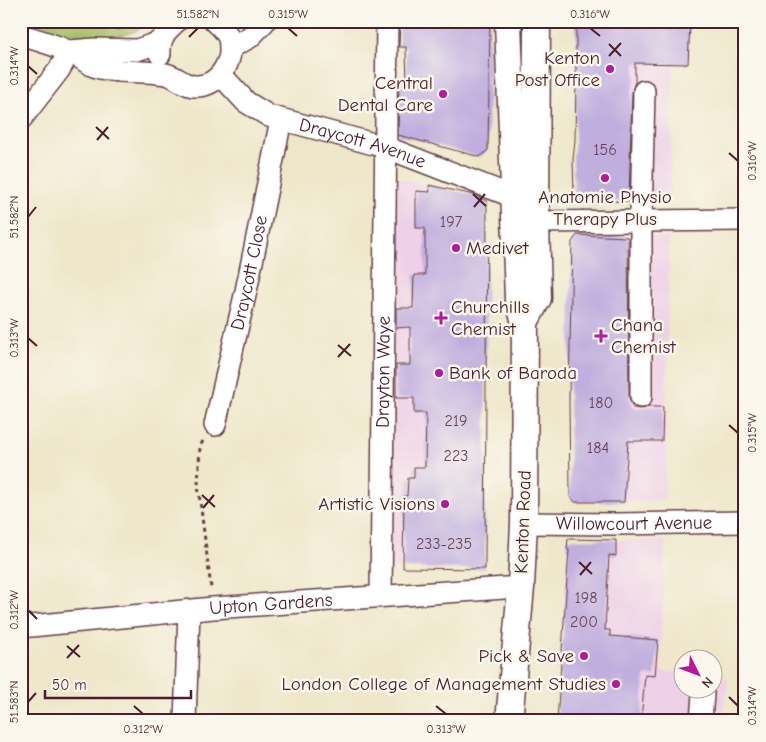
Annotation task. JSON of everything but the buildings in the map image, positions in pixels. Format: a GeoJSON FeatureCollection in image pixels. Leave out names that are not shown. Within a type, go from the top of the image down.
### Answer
{"type":"FeatureCollection","features":[{"type":"Feature","properties":{"kind":"main road","name":"Kenton Road"},"geometry":{"type":"LineString","coordinates":[[508,21],[518,299],[524,322],[524,523],[521,587],[509,721]]}},
{"type":"Feature","properties":{"kind":"main road"},"geometry":{"type":"LineString","coordinates":[[524,322],[538,298],[536,222],[537,21]]}},
{"type":"Feature","properties":{"kind":"street"},"geometry":{"type":"LineString","coordinates":[[177,21],[164,32],[160,42],[159,53],[162,64],[169,74],[185,84],[194,86],[212,82],[221,75],[230,58],[230,48],[226,33],[215,21]]}},
{"type":"Feature","properties":{"kind":"street"},"geometry":{"type":"LineString","coordinates":[[230,48],[250,37],[265,21]]}},
{"type":"Feature","properties":{"kind":"street","name":"Drayton Waye"},"geometry":{"type":"LineString","coordinates":[[381,596],[387,21]]}},
{"type":"Feature","properties":{"kind":"street"},"geometry":{"type":"LineString","coordinates":[[21,36],[70,51],[92,66],[106,69],[169,74]]}},
{"type":"Feature","properties":{"kind":"street"},"geometry":{"type":"LineString","coordinates":[[70,51],[94,49],[137,50],[160,42]]}},
{"type":"Feature","properties":{"kind":"street"},"geometry":{"type":"LineString","coordinates":[[21,119],[59,70],[70,51]]}},
{"type":"Feature","properties":{"kind":"street","name":"Draycott Avenue"},"geometry":{"type":"LineString","coordinates":[[221,75],[246,102],[257,110],[281,120],[385,147],[514,196]]}},
{"type":"Feature","properties":{"kind":"street"},"geometry":{"type":"LineString","coordinates":[[641,397],[641,221],[644,91]]}},
{"type":"Feature","properties":{"kind":"street","name":"Draycott Close"},"geometry":{"type":"LineString","coordinates":[[214,426],[246,291],[281,120]]}},
{"type":"Feature","properties":{"kind":"street"},"geometry":{"type":"LineString","coordinates":[[536,222],[745,220]]}},
{"type":"Feature","properties":{"kind":"street","name":"Willowcourt Avenue"},"geometry":{"type":"LineString","coordinates":[[524,523],[745,522]]}},
{"type":"Feature","properties":{"kind":"street","name":"Upton Gardens"},"geometry":{"type":"LineString","coordinates":[[21,627],[213,608],[521,587]]}},
{"type":"Feature","properties":{"kind":"street"},"geometry":{"type":"LineString","coordinates":[[185,721],[189,611]]}},
{"type":"Feature","properties":{"kind":"street"},"geometry":{"type":"LineString","coordinates":[[701,721],[703,700]]}},
{"type":"Feature","properties":{"kind":"path"},"geometry":{"type":"LineString","coordinates":[[213,608],[198,485],[200,446],[214,426]]}},
{"type":"Feature","properties":{"kind":"shaded area"},"geometry":{"type":"Polygon","coordinates":[[[576,21],[690,21],[688,64],[673,64],[670,200],[583,202],[574,196],[576,21]]]}},
{"type":"Feature","properties":{"kind":"shaded area"},"geometry":{"type":"Polygon","coordinates":[[[391,177],[483,197],[487,201],[485,569],[390,568],[391,177]]]}},
{"type":"Feature","properties":{"kind":"shaded area"},"geometry":{"type":"Polygon","coordinates":[[[577,235],[669,237],[665,499],[624,502],[575,502],[570,496],[577,235]]]}},
{"type":"Feature","properties":{"kind":"shaded area"},"geometry":{"type":"Polygon","coordinates":[[[575,539],[665,541],[660,671],[674,673],[674,700],[724,700],[724,679],[729,679],[722,721],[557,721],[569,545],[575,539]]]}},
{"type":"Feature","properties":{"kind":"green space"},"geometry":{"type":"Polygon","coordinates":[[[29,21],[144,21],[140,29],[112,37],[98,38],[56,31],[29,21]]]}},
{"type":"Feature","properties":{"kind":"place","name":"Kenton Post Office"},"geometry":{"type":"Point","coordinates":[610,69]}},
{"type":"Feature","properties":{"kind":"place","name":"Central Dental Care"},"geometry":{"type":"Point","coordinates":[443,94]}},
{"type":"Feature","properties":{"kind":"place","name":"Anatomie Physio Therapy Plus"},"geometry":{"type":"Point","coordinates":[605,178]}},
{"type":"Feature","properties":{"kind":"place","name":"Medivet"},"geometry":{"type":"Point","coordinates":[456,248]}},
{"type":"Feature","properties":{"kind":"place","name":"Churchills Chemist"},"geometry":{"type":"Point","coordinates":[441,318]}},
{"type":"Feature","properties":{"kind":"place","name":"Chana Chemist"},"geometry":{"type":"Point","coordinates":[601,336]}},
{"type":"Feature","properties":{"kind":"place","name":"Bank of Baroda"},"geometry":{"type":"Point","coordinates":[439,373]}},
{"type":"Feature","properties":{"kind":"place","name":"Artistic Visions"},"geometry":{"type":"Point","coordinates":[445,504]}},
{"type":"Feature","properties":{"kind":"place","name":"Pick & Save"},"geometry":{"type":"Point","coordinates":[584,656]}},
{"type":"Feature","properties":{"kind":"place","name":"London College of Management Studies"},"geometry":{"type":"Point","coordinates":[616,684]}}]}
